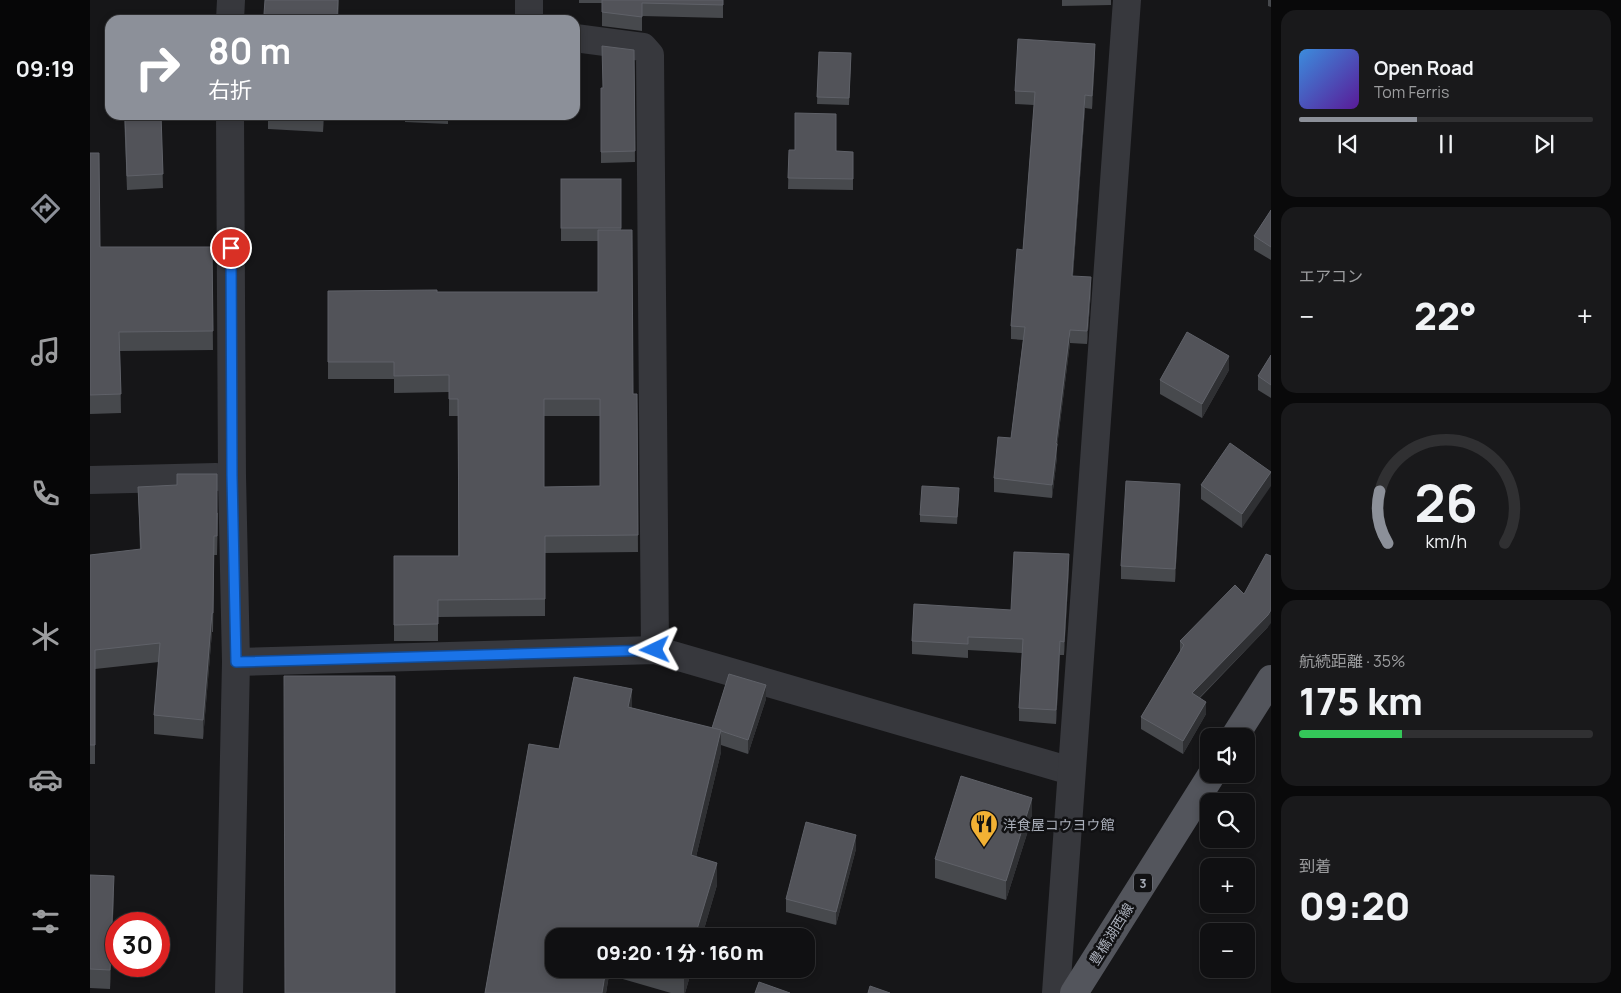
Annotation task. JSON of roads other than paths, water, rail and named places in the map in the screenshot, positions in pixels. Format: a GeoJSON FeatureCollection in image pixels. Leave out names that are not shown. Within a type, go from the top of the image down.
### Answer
{"type":"FeatureCollection","features":[{"type":"Feature","properties":{"kind":"main road"},"geometry":{"type":"LineString","coordinates":[[1240,728],[1271,679]]}},
{"type":"Feature","properties":{"kind":"main road","name":"豊橋湖西線"},"geometry":{"type":"LineString","coordinates":[[1074,993],[1206,783]]}},
{"type":"Feature","properties":{"kind":"street"},"geometry":{"type":"LineString","coordinates":[[230,15],[231,0]]}},
{"type":"Feature","properties":{"kind":"street"},"geometry":{"type":"LineString","coordinates":[[529,15],[530,0]]}},
{"type":"Feature","properties":{"kind":"street"},"geometry":{"type":"LineString","coordinates":[[1056,993],[1127,0]]}},
{"type":"Feature","properties":{"kind":"street"},"geometry":{"type":"LineString","coordinates":[[580,39],[643,47],[650,55],[655,650]]}},
{"type":"Feature","properties":{"kind":"street"},"geometry":{"type":"LineString","coordinates":[[229,993],[236,662],[232,476],[230,120]]}},
{"type":"Feature","properties":{"kind":"street"},"geometry":{"type":"LineString","coordinates":[[90,480],[232,476]]}},
{"type":"Feature","properties":{"kind":"street"},"geometry":{"type":"LineString","coordinates":[[236,662],[655,650],[1071,771]]}},
{"type":"Feature","properties":{"kind":"place","name":"洋食屋コウヨウ館"},"geometry":{"type":"Point","coordinates":[984,848]}}]}
